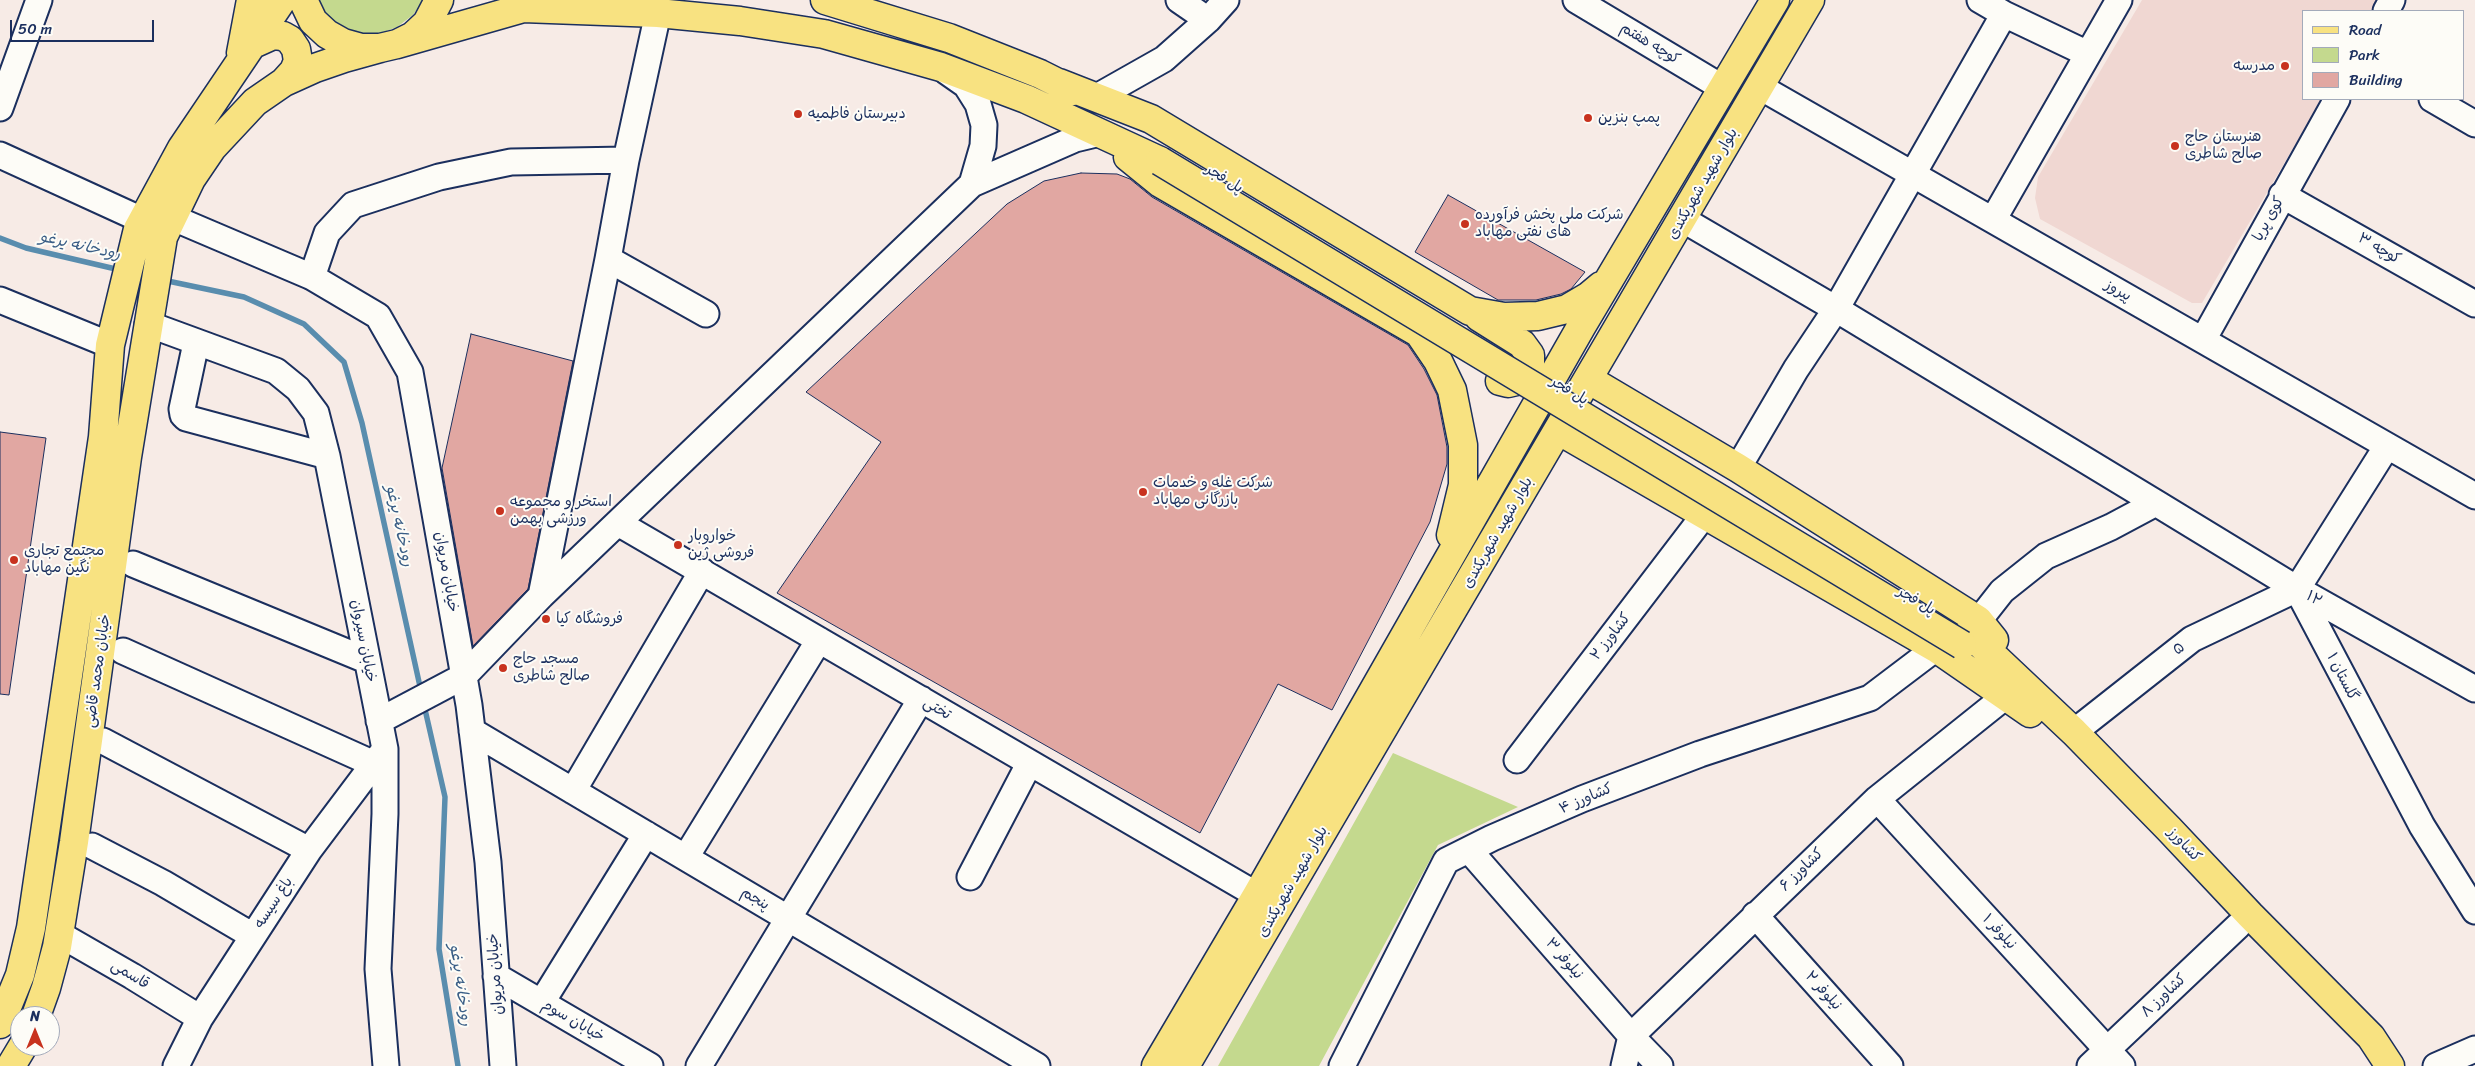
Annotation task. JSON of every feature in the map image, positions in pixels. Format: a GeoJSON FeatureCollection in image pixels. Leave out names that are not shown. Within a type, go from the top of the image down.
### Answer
{"type":"FeatureCollection","features":[{"type":"Feature","properties":{"kind":"main road"},"geometry":{"type":"LineString","coordinates":[[238,67],[251,0]]}},
{"type":"Feature","properties":{"kind":"main road"},"geometry":{"type":"LineString","coordinates":[[154,226],[182,148],[282,0]]}},
{"type":"Feature","properties":{"kind":"main road"},"geometry":{"type":"LineString","coordinates":[[303,0],[314,21],[327,34],[343,44],[361,48],[389,46],[412,36],[427,23],[439,0]]}},
{"type":"Feature","properties":{"kind":"main road"},"geometry":{"type":"LineString","coordinates":[[825,0],[949,38],[1151,119],[1470,311],[1527,349],[1531,362],[1530,368],[1521,380],[1508,383],[1494,378],[1160,183],[1100,133]]}},
{"type":"Feature","properties":{"kind":"main road","name":"بلوار شهید شهریکندی"},"geometry":{"type":"LineString","coordinates":[[1156,1066],[1257,895],[1611,277],[1775,0]]}},
{"type":"Feature","properties":{"kind":"main road","name":"بلوار شهید شهریکندی"},"geometry":{"type":"LineString","coordinates":[[1185,1066],[1810,0]]}},
{"type":"Feature","properties":{"kind":"main road"},"geometry":{"type":"LineString","coordinates":[[154,226],[231,125],[255,102],[284,82],[344,58],[389,46],[510,4],[658,13],[740,21],[824,34],[941,67],[1026,99],[1100,133],[1166,154]]}},
{"type":"Feature","properties":{"kind":"main road"},"geometry":{"type":"LineString","coordinates":[[253,44],[272,36],[283,36],[290,40],[296,49],[298,61],[294,71],[284,82]]}},
{"type":"Feature","properties":{"kind":"main road"},"geometry":{"type":"LineString","coordinates":[[1059,83],[1103,105],[1166,154]]}},
{"type":"Feature","properties":{"kind":"main road","name":"پل فجر"},"geometry":{"type":"LineString","coordinates":[[1166,154],[1970,633]]}},
{"type":"Feature","properties":{"kind":"main road","name":"خیابان محمد قاضی"},"geometry":{"type":"LineString","coordinates":[[40,1006],[46,988],[59,934],[90,736],[127,457],[148,324],[154,226]]}},
{"type":"Feature","properties":{"kind":"main road","name":"خیابان محمد قاضی"},"geometry":{"type":"LineString","coordinates":[[2,1015],[23,966],[43,853],[103,437],[110,345],[154,226]]}},
{"type":"Feature","properties":{"kind":"main road"},"geometry":{"type":"LineString","coordinates":[[1470,311],[1504,317],[1538,316],[1567,309],[1589,296],[1611,277]]}},
{"type":"Feature","properties":{"kind":"main road"},"geometry":{"type":"LineString","coordinates":[[1419,333],[1438,361],[1452,390],[1463,445],[1463,485],[1455,524],[1432,588]]}},
{"type":"Feature","properties":{"kind":"main road"},"geometry":{"type":"LineString","coordinates":[[1588,379],[1738,468],[1970,633]]}},
{"type":"Feature","properties":{"kind":"main road"},"geometry":{"type":"LineString","coordinates":[[1558,430],[1936,648],[2006,695],[2037,709],[2238,926],[2361,1050],[2388,1064]]}},
{"type":"Feature","properties":{"kind":"main road","name":"کشاورز"},"geometry":{"type":"LineString","coordinates":[[1970,633],[2037,709],[2074,732],[2371,1037],[2388,1064]]}},
{"type":"Feature","properties":{"kind":"street"},"geometry":{"type":"LineString","coordinates":[[0,108],[39,0]]}},
{"type":"Feature","properties":{"kind":"street"},"geometry":{"type":"LineString","coordinates":[[1180,0],[1208,20]]}},
{"type":"Feature","properties":{"kind":"street"},"geometry":{"type":"LineString","coordinates":[[1095,98],[1164,59],[1208,20],[1226,0]]}},
{"type":"Feature","properties":{"kind":"street","name":"کوچه هفتم"},"geometry":{"type":"LineString","coordinates":[[1576,0],[1723,88]]}},
{"type":"Feature","properties":{"kind":"street"},"geometry":{"type":"LineString","coordinates":[[1980,0],[2004,14],[2088,54]]}},
{"type":"Feature","properties":{"kind":"street"},"geometry":{"type":"LineString","coordinates":[[1993,220],[2119,0]]}},
{"type":"Feature","properties":{"kind":"street"},"geometry":{"type":"LineString","coordinates":[[541,596],[626,160],[658,13]]}},
{"type":"Feature","properties":{"kind":"street"},"geometry":{"type":"LineString","coordinates":[[1738,468],[1796,369],[1836,309],[2004,14]]}},
{"type":"Feature","properties":{"kind":"street"},"geometry":{"type":"LineString","coordinates":[[941,67],[966,85],[978,104],[984,125],[982,146],[972,184]]}},
{"type":"Feature","properties":{"kind":"street","name":"پیروز"},"geometry":{"type":"LineString","coordinates":[[1760,87],[2475,496]]}},
{"type":"Feature","properties":{"kind":"street","name":"کوی پریا"},"geometry":{"type":"LineString","coordinates":[[2203,340],[2336,100]]}},
{"type":"Feature","properties":{"kind":"street"},"geometry":{"type":"LineString","coordinates":[[2434,100],[2475,124]]}},
{"type":"Feature","properties":{"kind":"street"},"geometry":{"type":"LineString","coordinates":[[379,721],[464,676],[541,596],[972,184],[1075,139],[1100,133]]}},
{"type":"Feature","properties":{"kind":"street","name":"خیابان مریوان"},"geometry":{"type":"LineString","coordinates":[[0,155],[154,226],[312,277],[378,316],[410,372],[472,731],[488,862],[503,1066]]}},
{"type":"Feature","properties":{"kind":"street"},"geometry":{"type":"LineString","coordinates":[[312,277],[327,233],[353,205],[439,177],[511,162],[626,160]]}},
{"type":"Feature","properties":{"kind":"street","name":"کوچه ۳"},"geometry":{"type":"LineString","coordinates":[[2282,195],[2475,304]]}},
{"type":"Feature","properties":{"kind":"street","name":"۱۲"},"geometry":{"type":"LineString","coordinates":[[1682,219],[1836,309],[2297,589],[2475,689]]}},
{"type":"Feature","properties":{"kind":"street"},"geometry":{"type":"LineString","coordinates":[[608,259],[706,314]]}},
{"type":"Feature","properties":{"kind":"street"},"geometry":{"type":"LineString","coordinates":[[0,300],[110,345]]}},
{"type":"Feature","properties":{"kind":"street","name":"خیابان سیروان"},"geometry":{"type":"LineString","coordinates":[[148,324],[276,371],[298,389],[316,413],[327,456],[379,721],[385,814],[378,969],[386,1066]]}},
{"type":"Feature","properties":{"kind":"street"},"geometry":{"type":"LineString","coordinates":[[196,343],[182,409],[186,418],[327,456]]}},
{"type":"Feature","properties":{"kind":"street"},"geometry":{"type":"LineString","coordinates":[[2297,589],[2387,446]]}},
{"type":"Feature","properties":{"kind":"street"},"geometry":{"type":"LineString","coordinates":[[1970,633],[2002,591],[2046,556],[2111,527],[2156,503]]}},
{"type":"Feature","properties":{"kind":"street","name":"کشاورز ۲"},"geometry":{"type":"LineString","coordinates":[[1517,760],[1705,514]]}},
{"type":"Feature","properties":{"kind":"street","name":"تختی"},"geometry":{"type":"LineString","coordinates":[[618,523],[1257,895]]}},
{"type":"Feature","properties":{"kind":"street"},"geometry":{"type":"LineString","coordinates":[[133,564],[366,660]]}},
{"type":"Feature","properties":{"kind":"street"},"geometry":{"type":"LineString","coordinates":[[573,791],[702,571]]}},
{"type":"Feature","properties":{"kind":"street","name":"۵"},"geometry":{"type":"LineString","coordinates":[[2074,732],[2192,639],[2297,589]]}},
{"type":"Feature","properties":{"kind":"street","name":"گلستان ۱"},"geometry":{"type":"LineString","coordinates":[[2297,589],[2422,826],[2475,911]]}},
{"type":"Feature","properties":{"kind":"street"},"geometry":{"type":"LineString","coordinates":[[686,857],[819,640]]}},
{"type":"Feature","properties":{"kind":"street","name":"کشاورز ۴"},"geometry":{"type":"LineString","coordinates":[[1342,1066],[1446,861],[1582,799],[1691,758],[1870,698],[1936,648]]}},
{"type":"Feature","properties":{"kind":"street"},"geometry":{"type":"LineString","coordinates":[[123,651],[380,756]]}},
{"type":"Feature","properties":{"kind":"street","name":"کشاورز ۶"},"geometry":{"type":"LineString","coordinates":[[1631,1036],[1876,799],[2006,695]]}},
{"type":"Feature","properties":{"kind":"street"},"geometry":{"type":"LineString","coordinates":[[699,1066],[921,699]]}},
{"type":"Feature","properties":{"kind":"street","name":"پنجم"},"geometry":{"type":"LineString","coordinates":[[472,731],[1038,1066]]}},
{"type":"Feature","properties":{"kind":"street"},"geometry":{"type":"LineString","coordinates":[[103,741],[309,850]]}},
{"type":"Feature","properties":{"kind":"street","name":"باغ سیسه"},"geometry":{"type":"LineString","coordinates":[[176,1066],[200,1018],[309,850],[380,756]]}},
{"type":"Feature","properties":{"kind":"street"},"geometry":{"type":"LineString","coordinates":[[970,877],[1029,764]]}},
{"type":"Feature","properties":{"kind":"street","name":"نیلوفر ۱"},"geometry":{"type":"LineString","coordinates":[[1876,799],[2106,1061]]}},
{"type":"Feature","properties":{"kind":"street"},"geometry":{"type":"LineString","coordinates":[[542,1002],[646,834]]}},
{"type":"Feature","properties":{"kind":"street"},"geometry":{"type":"LineString","coordinates":[[92,846],[163,883],[253,936]]}},
{"type":"Feature","properties":{"kind":"street","name":"نیلوفر ۳"},"geometry":{"type":"LineString","coordinates":[[1469,850],[1631,1036],[1660,1066]]}},
{"type":"Feature","properties":{"kind":"street","name":"نیلوفر ۲"},"geometry":{"type":"LineString","coordinates":[[1755,916],[1890,1066]]}},
{"type":"Feature","properties":{"kind":"street","name":"کشاورز ۸"},"geometry":{"type":"LineString","coordinates":[[2106,1061],[2238,926]]}},
{"type":"Feature","properties":{"kind":"street","name":"قاسمی"},"geometry":{"type":"LineString","coordinates":[[59,934],[200,1018]]}},
{"type":"Feature","properties":{"kind":"street","name":"خیابان سوم"},"geometry":{"type":"LineString","coordinates":[[496,976],[650,1066]]}},
{"type":"Feature","properties":{"kind":"street"},"geometry":{"type":"LineString","coordinates":[[1624,1066],[1631,1036]]}},
{"type":"Feature","properties":{"kind":"street"},"geometry":{"type":"LineString","coordinates":[[2436,1066],[2475,1049]]}},
{"type":"Feature","properties":{"kind":"shaded area","name":"هنرستان حاج صالح شاطری"},"geometry":{"type":"Polygon","coordinates":[[[2142,0],[2377,0],[2372,10],[2302,10],[2302,100],[2321,100],[2202,303],[2192,303],[2040,219],[2035,198],[2038,177],[2142,0]]]}},
{"type":"Feature","properties":{"kind":"green space"},"geometry":{"type":"Polygon","coordinates":[[[317,0],[423,0],[413,15],[397,27],[379,34],[360,33],[343,27],[328,16],[317,0]]]}},
{"type":"Feature","properties":{"kind":"green space"},"geometry":{"type":"Polygon","coordinates":[[[1393,753],[1518,807],[1438,845],[1319,1066],[1218,1066],[1393,753]]]}},
{"type":"Feature","properties":{"kind":"building","name":"شرکت غله و خدمات بازرگانی مهاباد"},"geometry":{"type":"Polygon","coordinates":[[[1081,173],[1117,174],[1130,179],[1152,197],[1408,345],[1424,369],[1437,395],[1447,447],[1447,464],[1430,522],[1332,710],[1278,684],[1200,833],[777,593],[881,442],[806,392],[1007,204],[1044,181],[1081,173]]]}},
{"type":"Feature","properties":{"kind":"building","name":"شرکت ملی پخش فرآورده های نفتی مهاباد"},"geometry":{"type":"Polygon","coordinates":[[[1448,195],[1585,272],[1571,289],[1561,294],[1536,300],[1498,300],[1415,252],[1448,195]]]}},
{"type":"Feature","properties":{"kind":"building","name":"استخر و مجموعه ورزشی بهمن"},"geometry":{"type":"Polygon","coordinates":[[[471,334],[573,361],[528,589],[473,646],[442,468],[471,334]]]}},
{"type":"Feature","properties":{"kind":"building","name":"مجتمع تجاری نگین مهاباد"},"geometry":{"type":"Polygon","coordinates":[[[0,432],[46,438],[9,695],[0,694],[0,432]]]}},
{"type":"Feature","properties":{"kind":"waterway","name":"رودخانه یرغو"},"geometry":{"type":"LineString","coordinates":[[0,238],[26,248],[120,270]]}},
{"type":"Feature","properties":{"kind":"waterway","name":"رودخانه یرغو"},"geometry":{"type":"LineString","coordinates":[[163,280],[244,297],[304,324],[344,362],[362,423],[421,691]]}},
{"type":"Feature","properties":{"kind":"waterway","name":"رودخانه یرغو"},"geometry":{"type":"LineString","coordinates":[[424,705],[445,797],[439,949],[458,1066]]}},
{"type":"Feature","properties":{"kind":"place","name":"مدرسه"},"geometry":{"type":"Point","coordinates":[2285,66]}},
{"type":"Feature","properties":{"kind":"place","name":"دبیرستان فاطمیه"},"geometry":{"type":"Point","coordinates":[798,114]}},
{"type":"Feature","properties":{"kind":"place","name":"پمپ بنزین"},"geometry":{"type":"Point","coordinates":[1588,118]}},
{"type":"Feature","properties":{"kind":"place","name":"هنرستان حاج صالح شاطری"},"geometry":{"type":"Point","coordinates":[2175,146]}},
{"type":"Feature","properties":{"kind":"place","name":"شرکت ملی پخش فرآورده های نفتی مهاباد"},"geometry":{"type":"Point","coordinates":[1465,224]}},
{"type":"Feature","properties":{"kind":"place","name":"شرکت غله و خدمات بازرگانی مهاباد"},"geometry":{"type":"Point","coordinates":[1143,492]}},
{"type":"Feature","properties":{"kind":"place","name":"استخر و مجموعه ورزشی بهمن"},"geometry":{"type":"Point","coordinates":[500,511]}},
{"type":"Feature","properties":{"kind":"place","name":"خواروبار فروشی ژین"},"geometry":{"type":"Point","coordinates":[678,545]}},
{"type":"Feature","properties":{"kind":"place","name":"مجتمع تجاری نگین مهاباد"},"geometry":{"type":"Point","coordinates":[14,560]}},
{"type":"Feature","properties":{"kind":"place","name":"فروشگاه کیا"},"geometry":{"type":"Point","coordinates":[546,619]}},
{"type":"Feature","properties":{"kind":"place","name":"مسجد حاج صالح شاطری"},"geometry":{"type":"Point","coordinates":[503,668]}}]}
